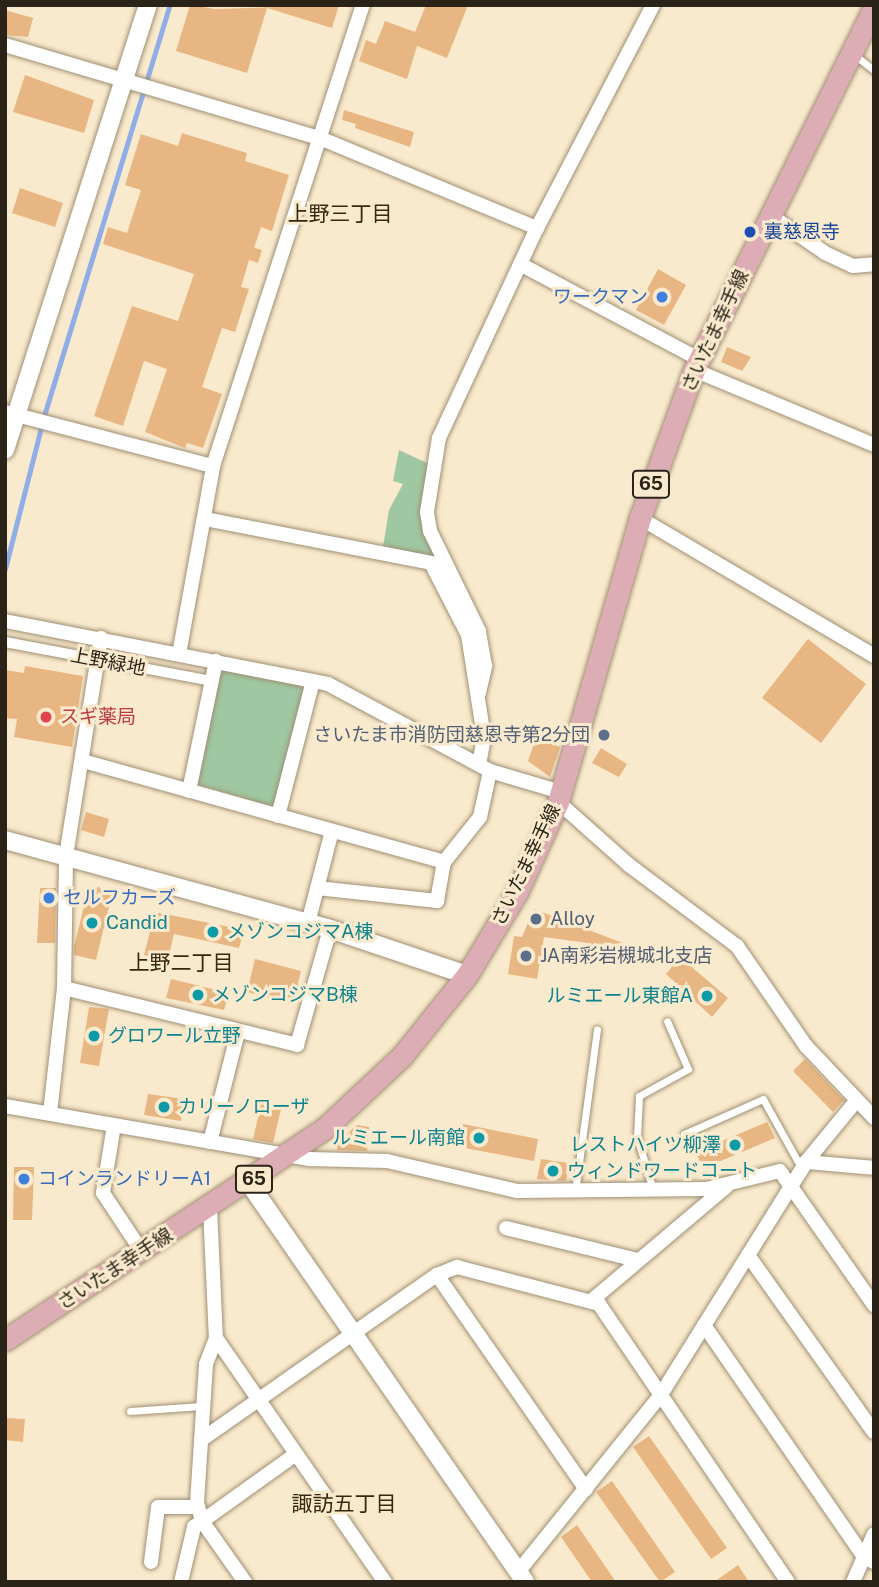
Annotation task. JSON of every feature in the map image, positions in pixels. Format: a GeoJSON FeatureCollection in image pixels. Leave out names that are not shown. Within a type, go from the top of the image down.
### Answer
{"type":"FeatureCollection","features":[{"type":"Feature","properties":{"kind":"main road","name":"さいたま幸手線"},"geometry":{"type":"LineString","coordinates":[[5,1340],[292,1154],[402,1056],[467,975],[517,891],[559,797],[639,518],[697,364],[874,7]]}},
{"type":"Feature","properties":{"kind":"street"},"geometry":{"type":"LineString","coordinates":[[5,450],[9,413],[148,5]]}},
{"type":"Feature","properties":{"kind":"street"},"geometry":{"type":"LineString","coordinates":[[178,654],[213,466],[322,139],[363,5]]}},
{"type":"Feature","properties":{"kind":"street"},"geometry":{"type":"LineString","coordinates":[[479,693],[485,666],[479,631],[430,531],[427,512],[439,438],[537,228],[653,5]]}},
{"type":"Feature","properties":{"kind":"street"},"geometry":{"type":"LineString","coordinates":[[5,46],[123,78],[322,139],[537,228]]}},
{"type":"Feature","properties":{"kind":"street"},"geometry":{"type":"LineString","coordinates":[[770,215],[825,253],[853,266],[874,264]]}},
{"type":"Feature","properties":{"kind":"street"},"geometry":{"type":"LineString","coordinates":[[520,264],[697,364],[874,445]]}},
{"type":"Feature","properties":{"kind":"street"},"geometry":{"type":"LineString","coordinates":[[9,413],[213,466]]}},
{"type":"Feature","properties":{"kind":"street"},"geometry":{"type":"LineString","coordinates":[[639,518],[874,656]]}},
{"type":"Feature","properties":{"kind":"street"},"geometry":{"type":"LineString","coordinates":[[205,519],[431,564],[468,635],[479,693],[485,768],[474,829],[444,862],[437,901],[317,888]]}},
{"type":"Feature","properties":{"kind":"street"},"geometry":{"type":"LineString","coordinates":[[5,621],[313,681],[485,768],[559,797],[629,865],[737,946],[806,1046],[872,1113]]}},
{"type":"Feature","properties":{"kind":"street"},"geometry":{"type":"LineString","coordinates":[[50,1113],[64,988],[66,856],[101,638]]}},
{"type":"Feature","properties":{"kind":"street","name":"上野緑地"},"geometry":{"type":"LineString","coordinates":[[5,642],[212,681]]}},
{"type":"Feature","properties":{"kind":"street"},"geometry":{"type":"LineString","coordinates":[[190,791],[216,661]]}},
{"type":"Feature","properties":{"kind":"street"},"geometry":{"type":"LineString","coordinates":[[278,816],[313,681]]}},
{"type":"Feature","properties":{"kind":"street"},"geometry":{"type":"LineString","coordinates":[[83,761],[444,862]]}},
{"type":"Feature","properties":{"kind":"street"},"geometry":{"type":"LineString","coordinates":[[308,923],[332,831]]}},
{"type":"Feature","properties":{"kind":"street"},"geometry":{"type":"LineString","coordinates":[[5,840],[330,929],[467,975]]}},
{"type":"Feature","properties":{"kind":"street"},"geometry":{"type":"LineString","coordinates":[[64,988],[297,1045],[330,929]]}},
{"type":"Feature","properties":{"kind":"street"},"geometry":{"type":"LineString","coordinates":[[210,1142],[238,1032]]}},
{"type":"Feature","properties":{"kind":"street"},"geometry":{"type":"LineString","coordinates":[[249,1183],[516,1578],[660,1396],[804,1166],[857,1100]]}},
{"type":"Feature","properties":{"kind":"street"},"geometry":{"type":"LineString","coordinates":[[5,1106],[292,1154],[387,1161],[517,1191],[654,1191],[729,1185],[780,1171],[874,1305]]}},
{"type":"Feature","properties":{"kind":"street"},"geometry":{"type":"LineString","coordinates":[[114,1125],[103,1193],[142,1252]]}},
{"type":"Feature","properties":{"kind":"street"},"geometry":{"type":"LineString","coordinates":[[804,1166],[874,1168]]}},
{"type":"Feature","properties":{"kind":"street"},"geometry":{"type":"LineString","coordinates":[[591,1301],[636,1260],[729,1185]]}},
{"type":"Feature","properties":{"kind":"street"},"geometry":{"type":"LineString","coordinates":[[181,1582],[194,1527],[200,1514],[206,1364],[216,1338],[210,1208]]}},
{"type":"Feature","properties":{"kind":"street"},"geometry":{"type":"LineString","coordinates":[[506,1228],[636,1260]]}},
{"type":"Feature","properties":{"kind":"street"},"geometry":{"type":"LineString","coordinates":[[748,1255],[874,1432]]}},
{"type":"Feature","properties":{"kind":"street"},"geometry":{"type":"LineString","coordinates":[[201,1440],[437,1275],[457,1267],[591,1301],[788,1582]]}},
{"type":"Feature","properties":{"kind":"street"},"geometry":{"type":"LineString","coordinates":[[437,1275],[586,1489]]}},
{"type":"Feature","properties":{"kind":"street"},"geometry":{"type":"LineString","coordinates":[[704,1325],[869,1560]]}},
{"type":"Feature","properties":{"kind":"street"},"geometry":{"type":"LineString","coordinates":[[216,1338],[385,1582]]}},
{"type":"Feature","properties":{"kind":"street"},"geometry":{"type":"LineString","coordinates":[[151,1562],[158,1507],[200,1514],[296,1454]]}},
{"type":"Feature","properties":{"kind":"street"},"geometry":{"type":"LineString","coordinates":[[200,1514],[245,1582]]}},
{"type":"Feature","properties":{"kind":"street"},"geometry":{"type":"LineString","coordinates":[[853,1582],[869,1560],[874,1534]]}},
{"type":"Feature","properties":{"kind":"lane"},"geometry":{"type":"LineString","coordinates":[[852,53],[874,70]]}},
{"type":"Feature","properties":{"kind":"lane"},"geometry":{"type":"LineString","coordinates":[[654,1191],[637,1137],[639,1096],[688,1069],[667,1021]]}},
{"type":"Feature","properties":{"kind":"lane"},"geometry":{"type":"LineString","coordinates":[[575,1193],[597,1029]]}},
{"type":"Feature","properties":{"kind":"lane"},"geometry":{"type":"LineString","coordinates":[[684,1134],[763,1099],[804,1166]]}},
{"type":"Feature","properties":{"kind":"lane"},"geometry":{"type":"LineString","coordinates":[[130,1411],[203,1406]]}},
{"type":"Feature","properties":{"kind":"green space"},"geometry":{"type":"Polygon","coordinates":[[[399,450],[429,464],[422,529],[436,560],[383,547],[389,510],[403,484],[393,481],[399,450]]]}},
{"type":"Feature","properties":{"kind":"green space"},"geometry":{"type":"Polygon","coordinates":[[[221,670],[298,684],[304,690],[275,803],[270,806],[196,784],[221,670]]]}},
{"type":"Feature","properties":{"kind":"building"},"geometry":{"type":"Polygon","coordinates":[[[190,5],[215,9],[339,5],[332,28],[267,8],[247,73],[176,51],[190,5]]]}},
{"type":"Feature","properties":{"kind":"building"},"geometry":{"type":"Polygon","coordinates":[[[426,5],[468,5],[447,58],[417,46],[407,79],[359,61],[366,40],[376,44],[385,21],[415,32],[426,5]]]}},
{"type":"Feature","properties":{"kind":"building"},"geometry":{"type":"Polygon","coordinates":[[[5,10],[33,18],[28,37],[5,35],[5,10]]]}},
{"type":"Feature","properties":{"kind":"building"},"geometry":{"type":"Polygon","coordinates":[[[25,75],[94,100],[84,133],[13,112],[25,75]]]}},
{"type":"Feature","properties":{"kind":"building"},"geometry":{"type":"Polygon","coordinates":[[[344,110],[414,132],[410,147],[355,128],[356,124],[342,120],[344,110]]]}},
{"type":"Feature","properties":{"kind":"building"},"geometry":{"type":"Polygon","coordinates":[[[182,133],[247,153],[245,161],[289,175],[272,231],[261,227],[254,248],[262,250],[258,263],[249,260],[241,287],[249,289],[235,332],[222,328],[202,387],[222,394],[203,448],[187,443],[185,448],[145,432],[167,369],[144,361],[123,426],[94,416],[132,306],[178,321],[194,274],[103,244],[108,227],[127,233],[141,190],[125,185],[141,134],[178,146],[182,133]]]}},
{"type":"Feature","properties":{"kind":"building"},"geometry":{"type":"Polygon","coordinates":[[[20,188],[63,203],[55,227],[12,213],[20,188]]]}},
{"type":"Feature","properties":{"kind":"building"},"geometry":{"type":"Polygon","coordinates":[[[658,269],[686,285],[664,325],[636,310],[658,269]]]}},
{"type":"Feature","properties":{"kind":"building"},"geometry":{"type":"Polygon","coordinates":[[[727,347],[751,357],[742,371],[721,362],[727,347]]]}},
{"type":"Feature","properties":{"kind":"building"},"geometry":{"type":"Polygon","coordinates":[[[808,639],[866,684],[821,743],[762,698],[808,639]]]}},
{"type":"Feature","properties":{"kind":"building"},"geometry":{"type":"Polygon","coordinates":[[[25,666],[83,676],[72,747],[14,737],[17,719],[5,718],[5,670],[24,673],[25,666]]]}},
{"type":"Feature","properties":{"kind":"building"},"geometry":{"type":"Polygon","coordinates":[[[536,738],[560,747],[550,777],[528,761],[536,738]]]}},
{"type":"Feature","properties":{"kind":"building"},"geometry":{"type":"Polygon","coordinates":[[[601,748],[627,764],[619,777],[592,763],[601,748]]]}},
{"type":"Feature","properties":{"kind":"building"},"geometry":{"type":"Polygon","coordinates":[[[86,812],[109,819],[104,837],[81,830],[86,812]]]}},
{"type":"Feature","properties":{"kind":"building","name":"Candid"},"geometry":{"type":"Polygon","coordinates":[[[97,887],[113,890],[96,960],[74,955],[74,947],[88,890],[96,892],[97,887]]]}},
{"type":"Feature","properties":{"kind":"building"},"geometry":{"type":"Polygon","coordinates":[[[40,888],[56,888],[55,943],[37,943],[40,888]]]}},
{"type":"Feature","properties":{"kind":"building"},"geometry":{"type":"Polygon","coordinates":[[[534,909],[654,955],[651,965],[588,943],[544,937],[537,979],[508,974],[514,936],[522,937],[534,909]]]}},
{"type":"Feature","properties":{"kind":"building"},"geometry":{"type":"Polygon","coordinates":[[[155,912],[244,930],[239,948],[174,934],[166,968],[156,966],[158,958],[144,955],[155,912]]]}},
{"type":"Feature","properties":{"kind":"building"},"geometry":{"type":"Polygon","coordinates":[[[680,957],[728,998],[712,1017],[666,974],[680,957]]]}},
{"type":"Feature","properties":{"kind":"building"},"geometry":{"type":"Polygon","coordinates":[[[255,959],[301,971],[293,1004],[247,992],[255,959]]]}},
{"type":"Feature","properties":{"kind":"building","name":"メゾンコジマB棟"},"geometry":{"type":"Polygon","coordinates":[[[171,979],[229,993],[224,1010],[166,998],[171,979]]]}},
{"type":"Feature","properties":{"kind":"building","name":"グロワール立野"},"geometry":{"type":"Polygon","coordinates":[[[89,1007],[109,1009],[99,1066],[80,1063],[89,1007]]]}},
{"type":"Feature","properties":{"kind":"building"},"geometry":{"type":"Polygon","coordinates":[[[805,1059],[844,1100],[833,1112],[793,1071],[805,1059]]]}},
{"type":"Feature","properties":{"kind":"building","name":"カリーノローザ"},"geometry":{"type":"Polygon","coordinates":[[[148,1094],[184,1099],[181,1121],[144,1115],[148,1094]]]}},
{"type":"Feature","properties":{"kind":"building"},"geometry":{"type":"Polygon","coordinates":[[[261,1104],[281,1109],[273,1143],[253,1139],[261,1104]]]}},
{"type":"Feature","properties":{"kind":"building","name":"レストハイツ柳澤"},"geometry":{"type":"Polygon","coordinates":[[[767,1122],[775,1138],[704,1168],[700,1162],[696,1152],[767,1122]]]}},
{"type":"Feature","properties":{"kind":"building"},"geometry":{"type":"Polygon","coordinates":[[[463,1124],[538,1139],[534,1161],[459,1147],[463,1124]]]}},
{"type":"Feature","properties":{"kind":"building"},"geometry":{"type":"Polygon","coordinates":[[[357,1125],[369,1127],[367,1151],[337,1150],[338,1141],[357,1125]]]}},
{"type":"Feature","properties":{"kind":"building","name":"ウィンドワードコート"},"geometry":{"type":"Polygon","coordinates":[[[541,1159],[569,1163],[566,1181],[537,1179],[541,1159]]]}},
{"type":"Feature","properties":{"kind":"building"},"geometry":{"type":"Polygon","coordinates":[[[14,1167],[34,1167],[32,1220],[13,1220],[14,1167]]]}},
{"type":"Feature","properties":{"kind":"building"},"geometry":{"type":"Polygon","coordinates":[[[5,1418],[25,1419],[23,1442],[5,1440],[5,1418]]]}},
{"type":"Feature","properties":{"kind":"building"},"geometry":{"type":"Polygon","coordinates":[[[649,1436],[727,1548],[711,1559],[633,1447],[649,1436]]]}},
{"type":"Feature","properties":{"kind":"building"},"geometry":{"type":"Polygon","coordinates":[[[612,1481],[675,1572],[660,1582],[596,1492],[612,1481]]]}},
{"type":"Feature","properties":{"kind":"building"},"geometry":{"type":"Polygon","coordinates":[[[577,1525],[616,1582],[592,1582],[561,1537],[577,1525]]]}},
{"type":"Feature","properties":{"kind":"building"},"geometry":{"type":"Polygon","coordinates":[[[738,1565],[749,1582],[714,1582],[738,1565]]]}},
{"type":"Feature","properties":{"kind":"waterway"},"geometry":{"type":"LineString","coordinates":[[5,569],[44,416],[170,5]]}},
{"type":"Feature","properties":{"kind":"place","name":"裏慈恩寺"},"geometry":{"type":"Point","coordinates":[750,232]}},
{"type":"Feature","properties":{"kind":"place","name":"ワークマン"},"geometry":{"type":"Point","coordinates":[662,297]}},
{"type":"Feature","properties":{"kind":"place","name":"スギ薬局"},"geometry":{"type":"Point","coordinates":[46,717]}},
{"type":"Feature","properties":{"kind":"place","name":"さいたま市消防団慈恩寺第2分団"},"geometry":{"type":"Point","coordinates":[604,735]}},
{"type":"Feature","properties":{"kind":"place","name":"セルフカーズ"},"geometry":{"type":"Point","coordinates":[49,898]}},
{"type":"Feature","properties":{"kind":"place","name":"Alloy"},"geometry":{"type":"Point","coordinates":[536,919]}},
{"type":"Feature","properties":{"kind":"place","name":"Candid"},"geometry":{"type":"Point","coordinates":[92,923]}},
{"type":"Feature","properties":{"kind":"place","name":"メゾンコジマA棟"},"geometry":{"type":"Point","coordinates":[213,932]}},
{"type":"Feature","properties":{"kind":"place","name":"JA南彩岩槻城北支店"},"geometry":{"type":"Point","coordinates":[526,956]}},
{"type":"Feature","properties":{"kind":"place","name":"メゾンコジマB棟"},"geometry":{"type":"Point","coordinates":[198,995]}},
{"type":"Feature","properties":{"kind":"place","name":"ルミエール東館A"},"geometry":{"type":"Point","coordinates":[707,996]}},
{"type":"Feature","properties":{"kind":"place","name":"グロワール立野"},"geometry":{"type":"Point","coordinates":[94,1036]}},
{"type":"Feature","properties":{"kind":"place","name":"カリーノローザ"},"geometry":{"type":"Point","coordinates":[164,1107]}},
{"type":"Feature","properties":{"kind":"place","name":"ルミエール南館"},"geometry":{"type":"Point","coordinates":[479,1138]}},
{"type":"Feature","properties":{"kind":"place","name":"レストハイツ柳澤"},"geometry":{"type":"Point","coordinates":[735,1145]}},
{"type":"Feature","properties":{"kind":"place","name":"ウィンドワードコート"},"geometry":{"type":"Point","coordinates":[553,1171]}},
{"type":"Feature","properties":{"kind":"place","name":"コインランドリーA1"},"geometry":{"type":"Point","coordinates":[24,1179]}},
{"type":"Feature","properties":{"kind":"district","name":"上野三丁目"},"geometry":{"type":"Point","coordinates":[340,214]}},
{"type":"Feature","properties":{"kind":"district","name":"上野二丁目"},"geometry":{"type":"Point","coordinates":[181,963]}},
{"type":"Feature","properties":{"kind":"district","name":"諏訪五丁目"},"geometry":{"type":"Point","coordinates":[344,1504]}}]}
